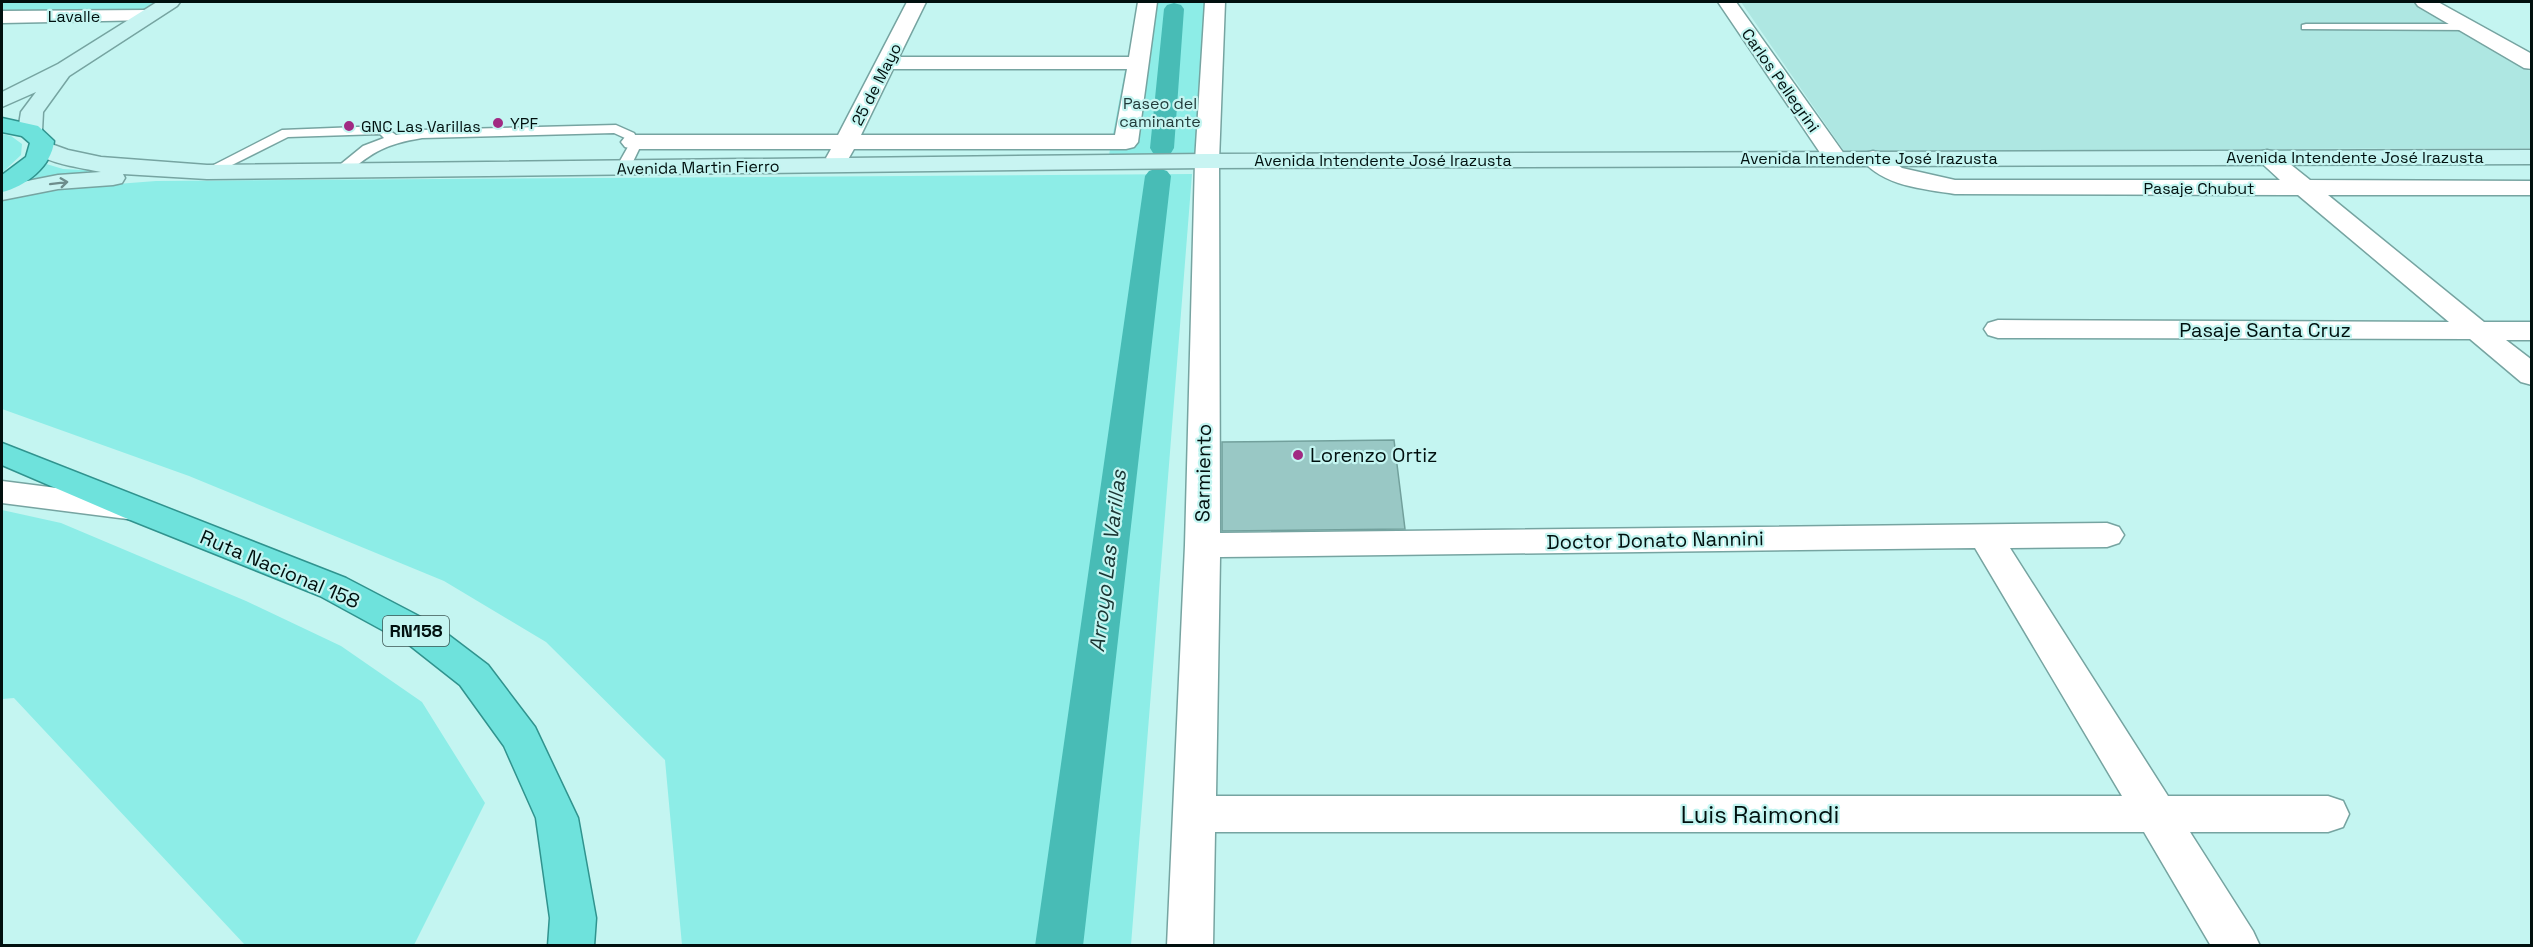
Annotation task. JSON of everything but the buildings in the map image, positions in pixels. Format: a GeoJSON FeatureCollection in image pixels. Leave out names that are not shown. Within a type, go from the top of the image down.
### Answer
{"type":"FeatureCollection","features":[{"type":"Feature","properties":{"kind":"highway"},"geometry":{"type":"LineString","coordinates":[[2,125],[36,139],[37,159],[23,172],[2,185]]}},
{"type":"Feature","properties":{"kind":"highway","name":"Ruta Nacional 158"},"geometry":{"type":"LineString","coordinates":[[2,454],[135,510],[333,587],[421,634],[474,675],[521,738],[557,818],[573,918],[571,945]]}},
{"type":"Feature","properties":{"kind":"main road"},"geometry":{"type":"LineString","coordinates":[[2,100],[66,69],[170,2]]}},
{"type":"Feature","properties":{"kind":"main road"},"geometry":{"type":"LineString","coordinates":[[36,139],[32,112],[66,69]]}},
{"type":"Feature","properties":{"kind":"main road","name":"Avenida Martin Fierro"},"geometry":{"type":"LineString","coordinates":[[36,139],[58,156],[85,162],[198,172]]}},
{"type":"Feature","properties":{"kind":"main road","name":"Avenida Intendente José Irazusta"},"geometry":{"type":"LineString","coordinates":[[1207,161],[2532,157]]}},
{"type":"Feature","properties":{"kind":"main road","name":"Avenida Martin Fierro"},"geometry":{"type":"LineString","coordinates":[[2,193],[58,182],[198,172],[1207,161]]}},
{"type":"Feature","properties":{"kind":"street","name":"25 de Mayo"},"geometry":{"type":"LineString","coordinates":[[834,165],[916,2]]}},
{"type":"Feature","properties":{"kind":"street"},"geometry":{"type":"LineString","coordinates":[[633,142],[1126,142],[1148,2]]}},
{"type":"Feature","properties":{"kind":"street","name":"Sarmiento"},"geometry":{"type":"LineString","coordinates":[[1190,945],[1203,545],[1207,161],[1215,2]]}},
{"type":"Feature","properties":{"kind":"street","name":"Carlos Pellegrini"},"geometry":{"type":"LineString","coordinates":[[1727,2],[1835,158]]}},
{"type":"Feature","properties":{"kind":"street"},"geometry":{"type":"LineString","coordinates":[[2425,2],[2532,63]]}},
{"type":"Feature","properties":{"kind":"street","name":"Lavalle"},"geometry":{"type":"LineString","coordinates":[[2,17],[146,16]]}},
{"type":"Feature","properties":{"kind":"street"},"geometry":{"type":"LineString","coordinates":[[887,63],[1138,63]]}},
{"type":"Feature","properties":{"kind":"street"},"geometry":{"type":"LineString","coordinates":[[2267,157],[2532,376]]}},
{"type":"Feature","properties":{"kind":"street","name":"Pasaje Chubut"},"geometry":{"type":"LineString","coordinates":[[1873,158],[1893,173],[1920,181],[1956,187],[2532,188]]}},
{"type":"Feature","properties":{"kind":"street","name":"Pasaje Santa Cruz"},"geometry":{"type":"LineString","coordinates":[[1998,329],[2532,331]]}},
{"type":"Feature","properties":{"kind":"street"},"geometry":{"type":"LineString","coordinates":[[2,492],[34,494],[71,502],[135,510]]}},
{"type":"Feature","properties":{"kind":"street","name":"Doctor Donato Nannini"},"geometry":{"type":"LineString","coordinates":[[1203,545],[2107,535]]}},
{"type":"Feature","properties":{"kind":"street"},"geometry":{"type":"LineString","coordinates":[[1985,536],[2237,945]]}},
{"type":"Feature","properties":{"kind":"street","name":"Luis Raimondi"},"geometry":{"type":"LineString","coordinates":[[1193,814],[2328,814]]}},
{"type":"Feature","properties":{"kind":"lane"},"geometry":{"type":"LineString","coordinates":[[2306,27],[2469,27]]}},
{"type":"Feature","properties":{"kind":"lane"},"geometry":{"type":"LineString","coordinates":[[341,171],[368,149],[393,139],[422,134],[616,129],[630,136],[635,145],[623,168]]}},
{"type":"Feature","properties":{"kind":"lane"},"geometry":{"type":"LineString","coordinates":[[198,172],[286,133],[383,130],[393,139]]}},
{"type":"Feature","properties":{"kind":"shaded area"},"geometry":{"type":"Polygon","coordinates":[[[1741,2],[2412,2],[2531,72],[2531,148],[1844,151],[1741,2]]]}},
{"type":"Feature","properties":{"kind":"green space"},"geometry":{"type":"Polygon","coordinates":[[[2,2],[170,2],[146,16],[2,17],[2,2]]]}},
{"type":"Feature","properties":{"kind":"green space","name":"Paseo del caminante"},"geometry":{"type":"Polygon","coordinates":[[[1138,2],[1209,2],[1199,154],[1109,155],[1138,2]]]}},
{"type":"Feature","properties":{"kind":"green space"},"geometry":{"type":"Polygon","coordinates":[[[2,134],[11,136],[22,144],[21,155],[2,173],[2,134]]]}},
{"type":"Feature","properties":{"kind":"green space"},"geometry":{"type":"Polygon","coordinates":[[[43,163],[63,169],[124,172],[6,189],[43,163]]]}},
{"type":"Feature","properties":{"kind":"green space","name":"Paseo del caminante"},"geometry":{"type":"Polygon","coordinates":[[[1192,174],[1131,945],[682,945],[665,760],[546,642],[444,581],[189,476],[2,409],[2,201],[27,194],[156,181],[1192,174]]]}},
{"type":"Feature","properties":{"kind":"green space"},"geometry":{"type":"Polygon","coordinates":[[[2,510],[61,523],[246,601],[341,646],[422,702],[485,803],[414,945],[245,945],[14,698],[2,699],[2,510]]]}},
{"type":"Feature","properties":{"kind":"waterway"},"geometry":{"type":"LineString","coordinates":[[1162,148],[1174,9]]}},
{"type":"Feature","properties":{"kind":"waterway","name":"Arroyo Las Varillas"},"geometry":{"type":"LineString","coordinates":[[1059,946],[1158,176]]}},
{"type":"Feature","properties":{"kind":"place","name":"YPF"},"geometry":{"type":"Point","coordinates":[498,123]}},
{"type":"Feature","properties":{"kind":"place","name":"GNC Las Varillas"},"geometry":{"type":"Point","coordinates":[349,126]}},
{"type":"Feature","properties":{"kind":"place","name":"Lorenzo Ortiz"},"geometry":{"type":"Point","coordinates":[1298,455]}}]}
